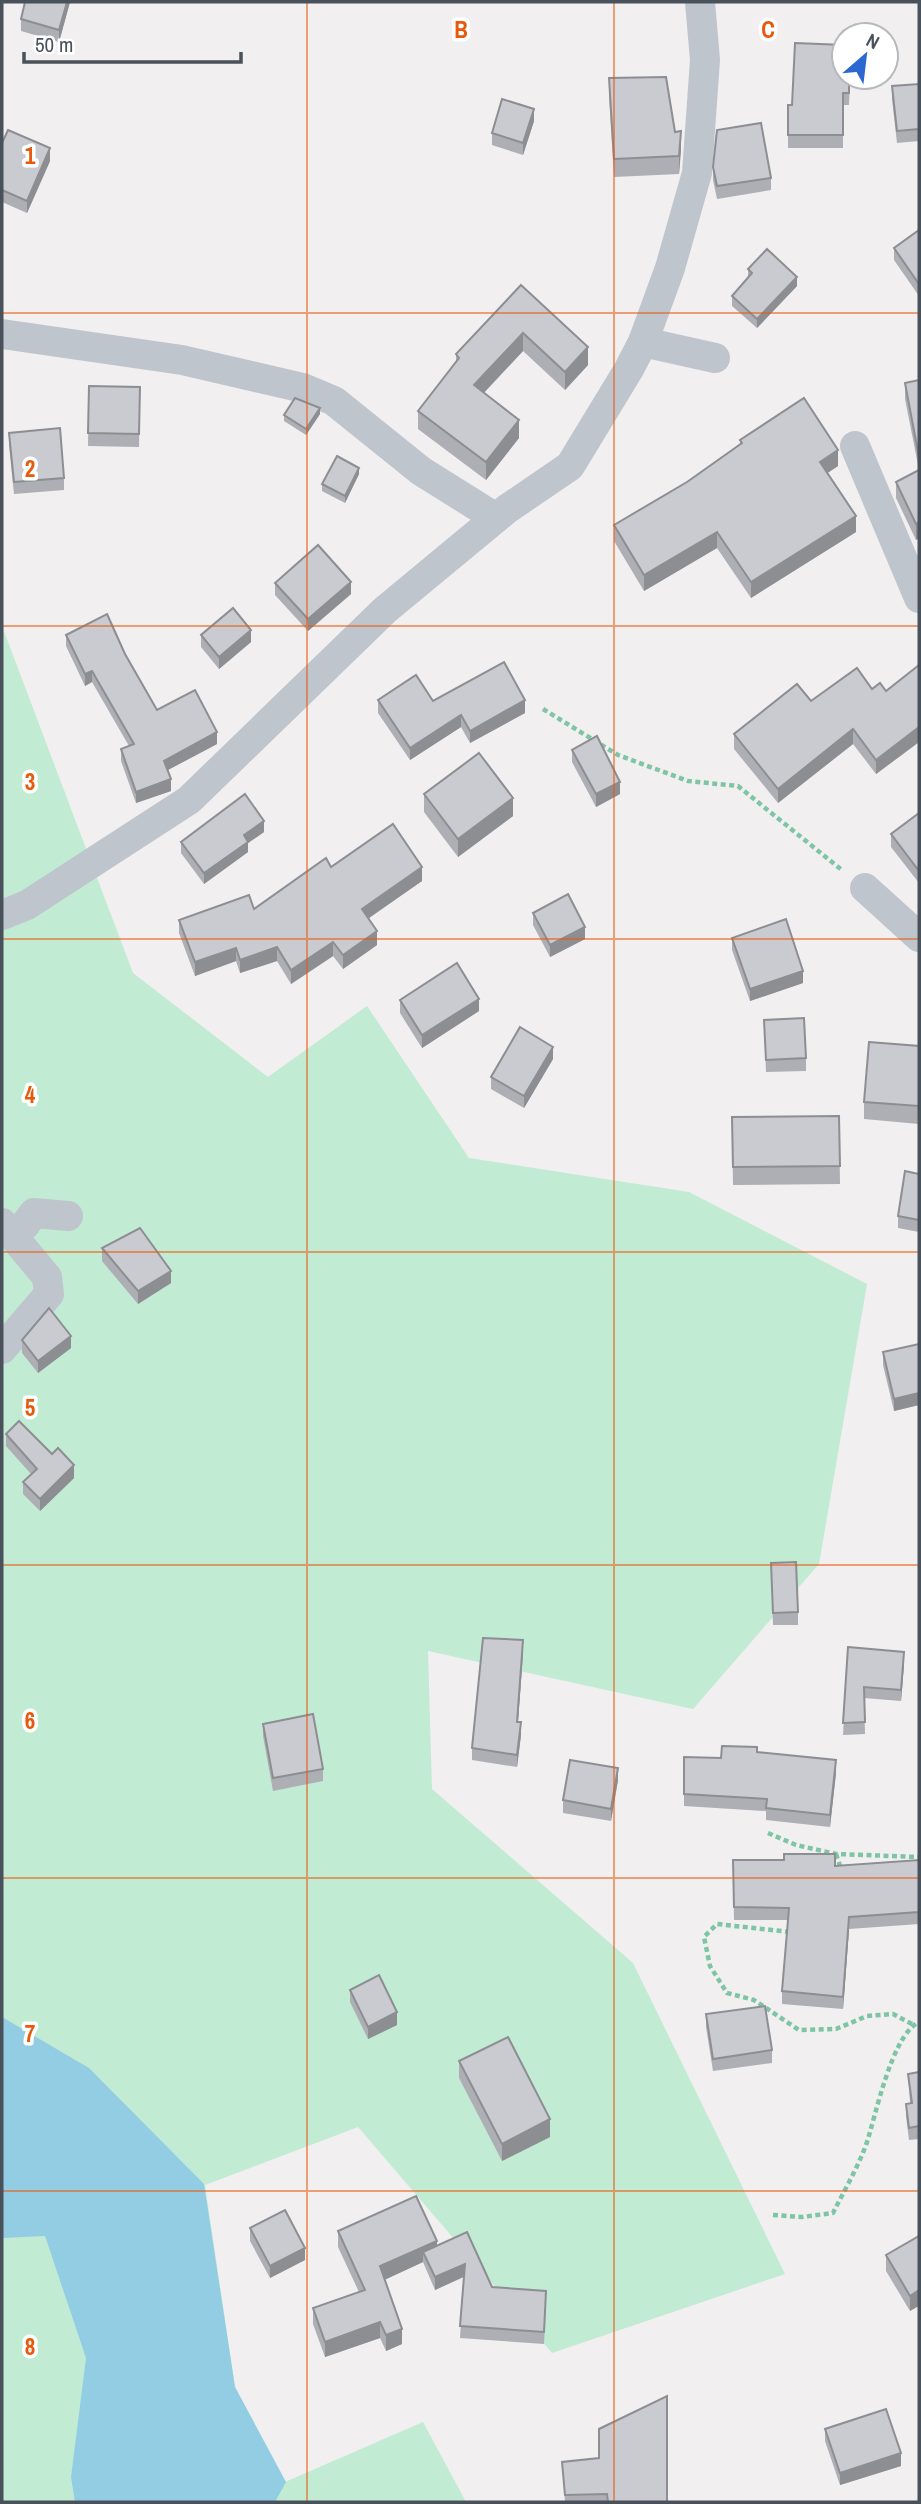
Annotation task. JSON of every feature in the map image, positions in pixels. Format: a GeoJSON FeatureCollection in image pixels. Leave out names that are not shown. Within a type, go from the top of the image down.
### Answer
{"type":"FeatureCollection","features":[{"type":"Feature","properties":{"kind":"street"},"geometry":{"type":"LineString","coordinates":[[2,915],[27,905],[189,800],[385,610],[496,519],[570,466],[643,342],[670,268],[697,173],[705,60],[700,2]]}},
{"type":"Feature","properties":{"kind":"street"},"geometry":{"type":"LineString","coordinates":[[2,334],[182,360],[303,388],[334,401],[421,471],[496,519]]}},
{"type":"Feature","properties":{"kind":"street"},"geometry":{"type":"LineString","coordinates":[[643,342],[715,358]]}},
{"type":"Feature","properties":{"kind":"street"},"geometry":{"type":"LineString","coordinates":[[855,446],[919,598]]}},
{"type":"Feature","properties":{"kind":"street"},"geometry":{"type":"LineString","coordinates":[[865,888],[919,937]]}},
{"type":"Feature","properties":{"kind":"street"},"geometry":{"type":"LineString","coordinates":[[6,1227],[24,1226],[34,1213],[68,1216]]}},
{"type":"Feature","properties":{"kind":"street"},"geometry":{"type":"LineString","coordinates":[[2,1349],[49,1294],[47,1277],[6,1227]]}},
{"type":"Feature","properties":{"kind":"path"},"geometry":{"type":"LineString","coordinates":[[543,709],[618,755],[688,781],[738,786],[865,888]]}},
{"type":"Feature","properties":{"kind":"path"},"geometry":{"type":"LineString","coordinates":[[768,1833],[796,1845],[836,1854],[919,1857]]}},
{"type":"Feature","properties":{"kind":"path"},"geometry":{"type":"LineString","coordinates":[[836,1854],[842,1872]]}},
{"type":"Feature","properties":{"kind":"path"},"geometry":{"type":"LineString","coordinates":[[773,2215],[802,2217],[833,2213],[865,2146],[897,2051],[916,2024],[893,2014],[867,2016],[836,2029],[799,2031],[754,2000],[727,1993],[710,1966],[704,1937],[717,1924],[793,1932]]}},
{"type":"Feature","properties":{"kind":"green space"},"geometry":{"type":"Polygon","coordinates":[[[2,626],[133,973],[268,1077],[367,1006],[469,1158],[689,1192],[867,1284],[819,1564],[693,1709],[428,1651],[432,1789],[633,1963],[785,2274],[552,2353],[358,2127],[205,2185],[235,2387],[285,2482],[423,2422],[466,2502],[2,2502],[2,626]]]}},
{"type":"Feature","properties":{"kind":"water"},"geometry":{"type":"Polygon","coordinates":[[[2,2017],[89,2068],[204,2184],[235,2387],[286,2482],[275,2502],[75,2502],[71,2477],[86,2358],[45,2236],[2,2238],[2,2017]]]}},
{"type":"Feature","properties":{"kind":"building"},"geometry":{"type":"Polygon","coordinates":[[[25,2],[67,2],[59,30],[21,19],[25,2]]]}},
{"type":"Feature","properties":{"kind":"building"},"geometry":{"type":"Polygon","coordinates":[[[795,43],[830,44],[830,91],[849,91],[843,93],[843,135],[788,135],[788,105],[792,105],[795,43]]]}},
{"type":"Feature","properties":{"kind":"building"},"geometry":{"type":"Polygon","coordinates":[[[666,77],[675,132],[681,131],[679,156],[614,159],[609,78],[666,77]]]}},
{"type":"Feature","properties":{"kind":"building"},"geometry":{"type":"Polygon","coordinates":[[[919,84],[919,129],[897,131],[893,91],[900,91],[900,85],[919,84]]]}},
{"type":"Feature","properties":{"kind":"building"},"geometry":{"type":"Polygon","coordinates":[[[502,99],[534,109],[523,143],[492,133],[502,99]]]}},
{"type":"Feature","properties":{"kind":"building"},"geometry":{"type":"Polygon","coordinates":[[[761,123],[771,178],[717,186],[713,167],[717,130],[761,123]]]}},
{"type":"Feature","properties":{"kind":"building"},"geometry":{"type":"Polygon","coordinates":[[[8,130],[50,148],[27,201],[2,190],[2,143],[8,130]]]}},
{"type":"Feature","properties":{"kind":"building"},"geometry":{"type":"Polygon","coordinates":[[[919,230],[919,284],[894,248],[919,230]]]}},
{"type":"Feature","properties":{"kind":"building"},"geometry":{"type":"Polygon","coordinates":[[[767,249],[797,277],[757,319],[732,296],[752,273],[748,269],[767,249]]]}},
{"type":"Feature","properties":{"kind":"building"},"geometry":{"type":"Polygon","coordinates":[[[521,285],[588,347],[565,372],[523,333],[474,385],[519,420],[486,462],[418,411],[459,358],[456,354],[521,285]]]}},
{"type":"Feature","properties":{"kind":"building"},"geometry":{"type":"Polygon","coordinates":[[[919,380],[919,457],[905,383],[919,380]]]}},
{"type":"Feature","properties":{"kind":"building"},"geometry":{"type":"Polygon","coordinates":[[[89,386],[140,387],[139,434],[88,433],[89,386]]]}},
{"type":"Feature","properties":{"kind":"building"},"geometry":{"type":"Polygon","coordinates":[[[295,398],[320,408],[306,429],[284,415],[295,398]]]}},
{"type":"Feature","properties":{"kind":"building"},"geometry":{"type":"Polygon","coordinates":[[[804,398],[838,450],[820,462],[856,516],[751,582],[717,532],[644,575],[614,525],[687,482],[742,443],[740,440],[804,398]]]}},
{"type":"Feature","properties":{"kind":"building"},"geometry":{"type":"Polygon","coordinates":[[[60,428],[64,478],[14,482],[9,433],[60,428]]]}},
{"type":"Feature","properties":{"kind":"building"},"geometry":{"type":"Polygon","coordinates":[[[337,456],[359,468],[345,496],[322,484],[337,456]]]}},
{"type":"Feature","properties":{"kind":"building"},"geometry":{"type":"Polygon","coordinates":[[[919,470],[919,522],[916,524],[896,482],[919,470]]]}},
{"type":"Feature","properties":{"kind":"building"},"geometry":{"type":"Polygon","coordinates":[[[318,545],[351,582],[308,619],[275,583],[318,545]]]}},
{"type":"Feature","properties":{"kind":"building"},"geometry":{"type":"Polygon","coordinates":[[[233,608],[251,630],[219,657],[201,635],[233,608]]]}},
{"type":"Feature","properties":{"kind":"building"},"geometry":{"type":"Polygon","coordinates":[[[107,614],[125,654],[157,710],[195,690],[217,732],[164,761],[171,779],[136,792],[121,749],[134,744],[92,671],[85,674],[66,635],[107,614]]]}},
{"type":"Feature","properties":{"kind":"building"},"geometry":{"type":"Polygon","coordinates":[[[504,662],[525,700],[470,731],[461,715],[410,748],[378,700],[416,675],[433,701],[504,662]]]}},
{"type":"Feature","properties":{"kind":"building"},"geometry":{"type":"Polygon","coordinates":[[[919,665],[919,727],[876,760],[853,729],[778,789],[734,734],[797,684],[811,701],[857,668],[872,689],[880,683],[886,691],[919,665]]]}},
{"type":"Feature","properties":{"kind":"building"},"geometry":{"type":"Polygon","coordinates":[[[597,736],[620,782],[596,794],[572,750],[597,736]]]}},
{"type":"Feature","properties":{"kind":"building"},"geometry":{"type":"Polygon","coordinates":[[[479,753],[513,798],[458,839],[424,794],[479,753]]]}},
{"type":"Feature","properties":{"kind":"building"},"geometry":{"type":"Polygon","coordinates":[[[245,794],[264,821],[244,835],[248,842],[204,873],[181,842],[245,794]]]}},
{"type":"Feature","properties":{"kind":"building"},"geometry":{"type":"Polygon","coordinates":[[[919,813],[919,871],[891,834],[919,813]]]}},
{"type":"Feature","properties":{"kind":"building"},"geometry":{"type":"Polygon","coordinates":[[[393,824],[422,867],[362,909],[377,931],[343,955],[333,942],[291,970],[277,947],[240,960],[236,948],[195,962],[179,920],[249,895],[254,909],[326,858],[331,867],[393,824]]]}},
{"type":"Feature","properties":{"kind":"building"},"geometry":{"type":"Polygon","coordinates":[[[568,894],[585,927],[550,945],[533,913],[568,894]]]}},
{"type":"Feature","properties":{"kind":"building"},"geometry":{"type":"Polygon","coordinates":[[[786,919],[803,971],[750,989],[732,938],[786,919]]]}},
{"type":"Feature","properties":{"kind":"building"},"geometry":{"type":"Polygon","coordinates":[[[457,963],[479,999],[422,1035],[400,1000],[457,963]]]}},
{"type":"Feature","properties":{"kind":"building"},"geometry":{"type":"Polygon","coordinates":[[[804,1018],[806,1058],[766,1060],[764,1020],[804,1018]]]}},
{"type":"Feature","properties":{"kind":"building"},"geometry":{"type":"Polygon","coordinates":[[[520,1027],[553,1047],[524,1096],[491,1077],[520,1027]]]}},
{"type":"Feature","properties":{"kind":"building"},"geometry":{"type":"Polygon","coordinates":[[[869,1042],[919,1046],[919,1106],[864,1102],[869,1042]]]}},
{"type":"Feature","properties":{"kind":"building"},"geometry":{"type":"Polygon","coordinates":[[[839,1116],[840,1166],[733,1167],[732,1117],[839,1116]]]}},
{"type":"Feature","properties":{"kind":"building"},"geometry":{"type":"Polygon","coordinates":[[[905,1171],[919,1174],[919,1220],[898,1216],[905,1171]]]}},
{"type":"Feature","properties":{"kind":"building"},"geometry":{"type":"Polygon","coordinates":[[[140,1228],[171,1271],[138,1291],[102,1248],[140,1228]]]}},
{"type":"Feature","properties":{"kind":"building"},"geometry":{"type":"Polygon","coordinates":[[[49,1308],[71,1336],[38,1361],[22,1340],[49,1308]]]}},
{"type":"Feature","properties":{"kind":"building"},"geometry":{"type":"Polygon","coordinates":[[[919,1344],[919,1393],[894,1399],[883,1352],[919,1344]]]}},
{"type":"Feature","properties":{"kind":"building"},"geometry":{"type":"Polygon","coordinates":[[[19,1421],[52,1454],[58,1448],[74,1465],[40,1499],[23,1482],[37,1469],[6,1434],[19,1421]]]}},
{"type":"Feature","properties":{"kind":"building"},"geometry":{"type":"Polygon","coordinates":[[[796,1562],[798,1612],[773,1613],[771,1563],[796,1562]]]}},
{"type":"Feature","properties":{"kind":"building"},"geometry":{"type":"Polygon","coordinates":[[[483,1638],[523,1640],[517,1722],[521,1722],[517,1755],[472,1748],[483,1638]]]}},
{"type":"Feature","properties":{"kind":"building"},"geometry":{"type":"Polygon","coordinates":[[[848,1647],[904,1652],[901,1690],[864,1687],[865,1722],[843,1723],[848,1647]]]}},
{"type":"Feature","properties":{"kind":"building"},"geometry":{"type":"Polygon","coordinates":[[[313,1714],[323,1769],[273,1778],[263,1724],[313,1714]]]}},
{"type":"Feature","properties":{"kind":"building"},"geometry":{"type":"Polygon","coordinates":[[[722,1746],[757,1747],[757,1752],[836,1760],[830,1815],[766,1808],[767,1799],[684,1794],[684,1757],[721,1758],[722,1746]]]}},
{"type":"Feature","properties":{"kind":"building"},"geometry":{"type":"Polygon","coordinates":[[[570,1760],[618,1768],[611,1809],[563,1800],[570,1760]]]}},
{"type":"Feature","properties":{"kind":"building"},"geometry":{"type":"Polygon","coordinates":[[[784,1854],[835,1854],[835,1866],[919,1860],[919,1912],[849,1917],[843,1997],[782,1991],[789,1908],[734,1907],[733,1860],[784,1860],[784,1854]]]}},
{"type":"Feature","properties":{"kind":"building"},"geometry":{"type":"Polygon","coordinates":[[[379,1975],[397,2012],[368,2027],[350,1990],[379,1975]]]}},
{"type":"Feature","properties":{"kind":"building"},"geometry":{"type":"Polygon","coordinates":[[[765,2006],[772,2050],[713,2059],[706,2014],[765,2006]]]}},
{"type":"Feature","properties":{"kind":"building"},"geometry":{"type":"Polygon","coordinates":[[[508,2037],[550,2119],[502,2144],[459,2061],[508,2037]]]}},
{"type":"Feature","properties":{"kind":"building"},"geometry":{"type":"Polygon","coordinates":[[[919,2072],[919,2126],[909,2128],[906,2104],[912,2103],[908,2074],[919,2072]]]}},
{"type":"Feature","properties":{"kind":"building"},"geometry":{"type":"Polygon","coordinates":[[[416,2196],[437,2241],[380,2266],[402,2329],[386,2335],[380,2322],[325,2342],[313,2308],[365,2290],[338,2231],[416,2196]]]}},
{"type":"Feature","properties":{"kind":"building"},"geometry":{"type":"Polygon","coordinates":[[[285,2210],[305,2248],[270,2266],[250,2228],[285,2210]]]}},
{"type":"Feature","properties":{"kind":"building"},"geometry":{"type":"Polygon","coordinates":[[[467,2232],[492,2287],[546,2291],[544,2332],[460,2326],[465,2264],[435,2277],[423,2252],[467,2232]]]}},
{"type":"Feature","properties":{"kind":"building"},"geometry":{"type":"Polygon","coordinates":[[[919,2236],[919,2290],[910,2296],[886,2255],[919,2236]]]}},
{"type":"Feature","properties":{"kind":"building"},"geometry":{"type":"Polygon","coordinates":[[[667,2396],[667,2502],[608,2502],[607,2494],[565,2495],[562,2462],[599,2458],[599,2429],[667,2396]]]}},
{"type":"Feature","properties":{"kind":"building"},"geometry":{"type":"Polygon","coordinates":[[[886,2409],[901,2453],[840,2473],[825,2429],[886,2409]]]}}]}
